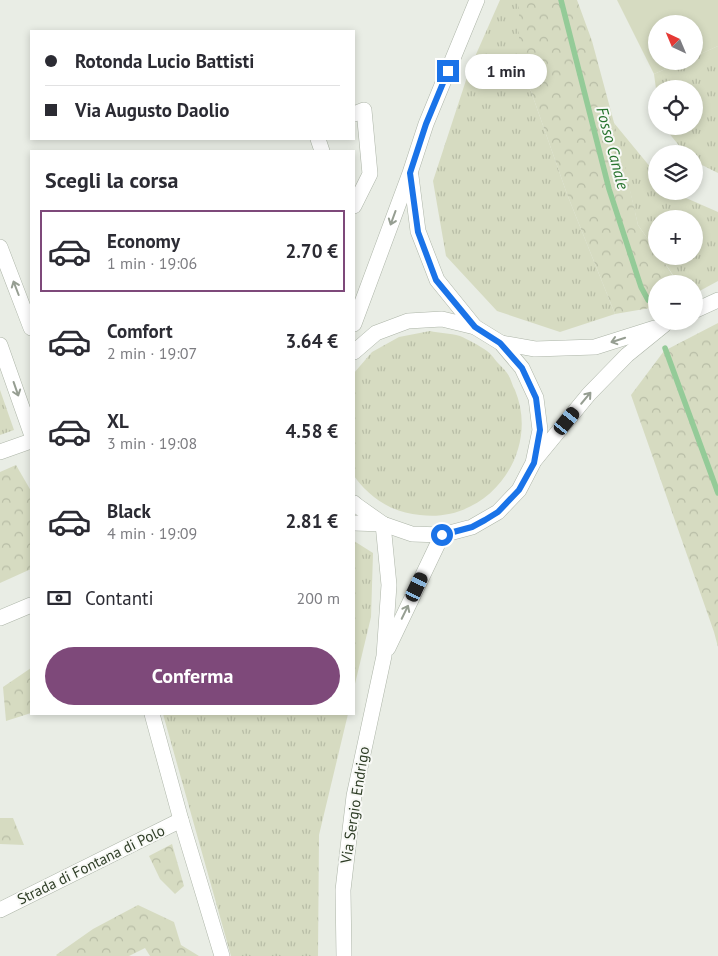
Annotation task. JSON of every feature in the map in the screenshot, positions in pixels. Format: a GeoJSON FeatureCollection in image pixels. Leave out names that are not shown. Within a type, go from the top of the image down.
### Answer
{"type":"FeatureCollection","features":[{"type":"Feature","properties":{"kind":"street"},"geometry":{"type":"LineString","coordinates":[[355,321],[410,173],[426,124],[477,0]]}},
{"type":"Feature","properties":{"kind":"street"},"geometry":{"type":"LineString","coordinates":[[355,114],[364,110],[370,174],[355,204]]}},
{"type":"Feature","properties":{"kind":"street"},"geometry":{"type":"LineString","coordinates":[[410,173],[418,232],[436,280],[475,327],[500,343],[522,368],[536,398],[540,430],[534,463]]}},
{"type":"Feature","properties":{"kind":"street"},"geometry":{"type":"LineString","coordinates":[[0,247],[30,325]]}},
{"type":"Feature","properties":{"kind":"street"},"geometry":{"type":"LineString","coordinates":[[703,307],[718,300]]}},
{"type":"Feature","properties":{"kind":"street"},"geometry":{"type":"LineString","coordinates":[[355,351],[376,333],[408,321],[442,319],[475,327]]}},
{"type":"Feature","properties":{"kind":"street"},"geometry":{"type":"LineString","coordinates":[[500,343],[534,349],[596,347],[648,330]]}},
{"type":"Feature","properties":{"kind":"street"},"geometry":{"type":"LineString","coordinates":[[355,504],[383,524],[412,534],[442,535],[472,527],[498,512],[519,490],[534,463],[589,394],[626,355],[659,330]]}},
{"type":"Feature","properties":{"kind":"street"},"geometry":{"type":"LineString","coordinates":[[0,345],[30,430]]}},
{"type":"Feature","properties":{"kind":"street"},"geometry":{"type":"LineString","coordinates":[[0,452],[30,441]]}},
{"type":"Feature","properties":{"kind":"street"},"geometry":{"type":"LineString","coordinates":[[355,523],[383,524]]}},
{"type":"Feature","properties":{"kind":"street","name":"Via Sergio Endrigo"},"geometry":{"type":"LineString","coordinates":[[344,956],[342,890],[354,796],[384,656],[389,585],[383,524]]}},
{"type":"Feature","properties":{"kind":"street","name":"Via Sergio Endrigo"},"geometry":{"type":"LineString","coordinates":[[384,656],[442,535]]}},
{"type":"Feature","properties":{"kind":"street"},"geometry":{"type":"LineString","coordinates":[[0,618],[30,605]]}},
{"type":"Feature","properties":{"kind":"street","name":"Strada di Fontana di Polo"},"geometry":{"type":"LineString","coordinates":[[154,716],[181,820],[222,956]]}},
{"type":"Feature","properties":{"kind":"street","name":"Strada di Fontana di Polo"},"geometry":{"type":"LineString","coordinates":[[0,910],[181,820]]}},
{"type":"Feature","properties":{"kind":"green space"},"geometry":{"type":"Polygon","coordinates":[[[500,0],[519,0],[519,57],[567,194],[615,314],[560,332],[497,311],[446,256],[433,181],[470,68],[500,0]]]}},
{"type":"Feature","properties":{"kind":"green space"},"geometry":{"type":"Polygon","coordinates":[[[519,0],[577,0],[592,41],[620,145],[638,225],[648,239],[648,265],[666,265],[672,275],[648,275],[648,308],[615,314],[567,194],[519,57],[519,0]]]}},
{"type":"Feature","properties":{"kind":"green space"},"geometry":{"type":"Polygon","coordinates":[[[617,0],[718,0],[718,46],[703,53],[703,15],[648,15],[648,62],[617,0]]]}},
{"type":"Feature","properties":{"kind":"green space"},"geometry":{"type":"Polygon","coordinates":[[[718,46],[718,173],[703,166],[703,145],[679,145],[670,135],[703,135],[703,80],[655,80],[654,74],[663,70],[703,70],[703,53],[718,46]]]}},
{"type":"Feature","properties":{"kind":"green space"},"geometry":{"type":"Polygon","coordinates":[[[652,70],[663,70],[654,74],[652,70]]]}},
{"type":"Feature","properties":{"kind":"green space"},"geometry":{"type":"Polygon","coordinates":[[[614,123],[648,164],[648,200],[691,200],[718,212],[718,281],[703,289],[703,275],[673,275],[666,265],[703,265],[703,210],[648,210],[648,239],[638,225],[614,123]]]}},
{"type":"Feature","properties":{"kind":"green space"},"geometry":{"type":"Polygon","coordinates":[[[718,323],[718,647],[631,395],[664,351],[718,323]]]}},
{"type":"Feature","properties":{"kind":"green space"},"geometry":{"type":"Polygon","coordinates":[[[430,331],[460,336],[489,353],[510,377],[521,414],[521,437],[514,460],[503,479],[487,496],[467,508],[445,515],[420,515],[400,511],[375,498],[355,477],[355,372],[372,352],[399,337],[430,331]]]}},
{"type":"Feature","properties":{"kind":"green space"},"geometry":{"type":"Polygon","coordinates":[[[0,390],[14,430],[0,435],[0,390]]]}},
{"type":"Feature","properties":{"kind":"green space"},"geometry":{"type":"Polygon","coordinates":[[[16,465],[30,489],[30,569],[0,583],[0,472],[16,465]]]}},
{"type":"Feature","properties":{"kind":"green space"},"geometry":{"type":"Polygon","coordinates":[[[355,542],[373,553],[371,617],[355,684],[355,542]]]}},
{"type":"Feature","properties":{"kind":"green space"},"geometry":{"type":"Polygon","coordinates":[[[30,669],[30,713],[6,721],[3,687],[30,669]]]}},
{"type":"Feature","properties":{"kind":"green space"},"geometry":{"type":"Polygon","coordinates":[[[163,715],[348,715],[319,835],[318,956],[231,956],[163,715]]]}},
{"type":"Feature","properties":{"kind":"green space"},"geometry":{"type":"Polygon","coordinates":[[[0,818],[13,818],[24,845],[0,844],[0,818]]]}},
{"type":"Feature","properties":{"kind":"green space"},"geometry":{"type":"Polygon","coordinates":[[[172,844],[184,886],[175,894],[160,879],[149,856],[172,844]]]}},
{"type":"Feature","properties":{"kind":"green space"},"geometry":{"type":"Polygon","coordinates":[[[138,905],[174,922],[181,945],[199,956],[150,956],[145,948],[129,956],[56,955],[93,929],[138,905]]]}},
{"type":"Feature","properties":{"kind":"waterway","name":"Fosso Canale"},"geometry":{"type":"LineString","coordinates":[[561,0],[609,189],[641,287],[648,300]]}},
{"type":"Feature","properties":{"kind":"waterway","name":"Fosso Canale"},"geometry":{"type":"LineString","coordinates":[[665,348],[718,493]]}},
{"type":"Feature","properties":{"kind":"route"},"geometry":{"type":"LineString","coordinates":[[442,535],[472,527],[485,520],[498,512],[519,490],[534,463],[540,430],[536,398],[522,368],[500,343],[475,327],[436,280],[418,232],[410,173],[426,124],[448,71]]}}]}
